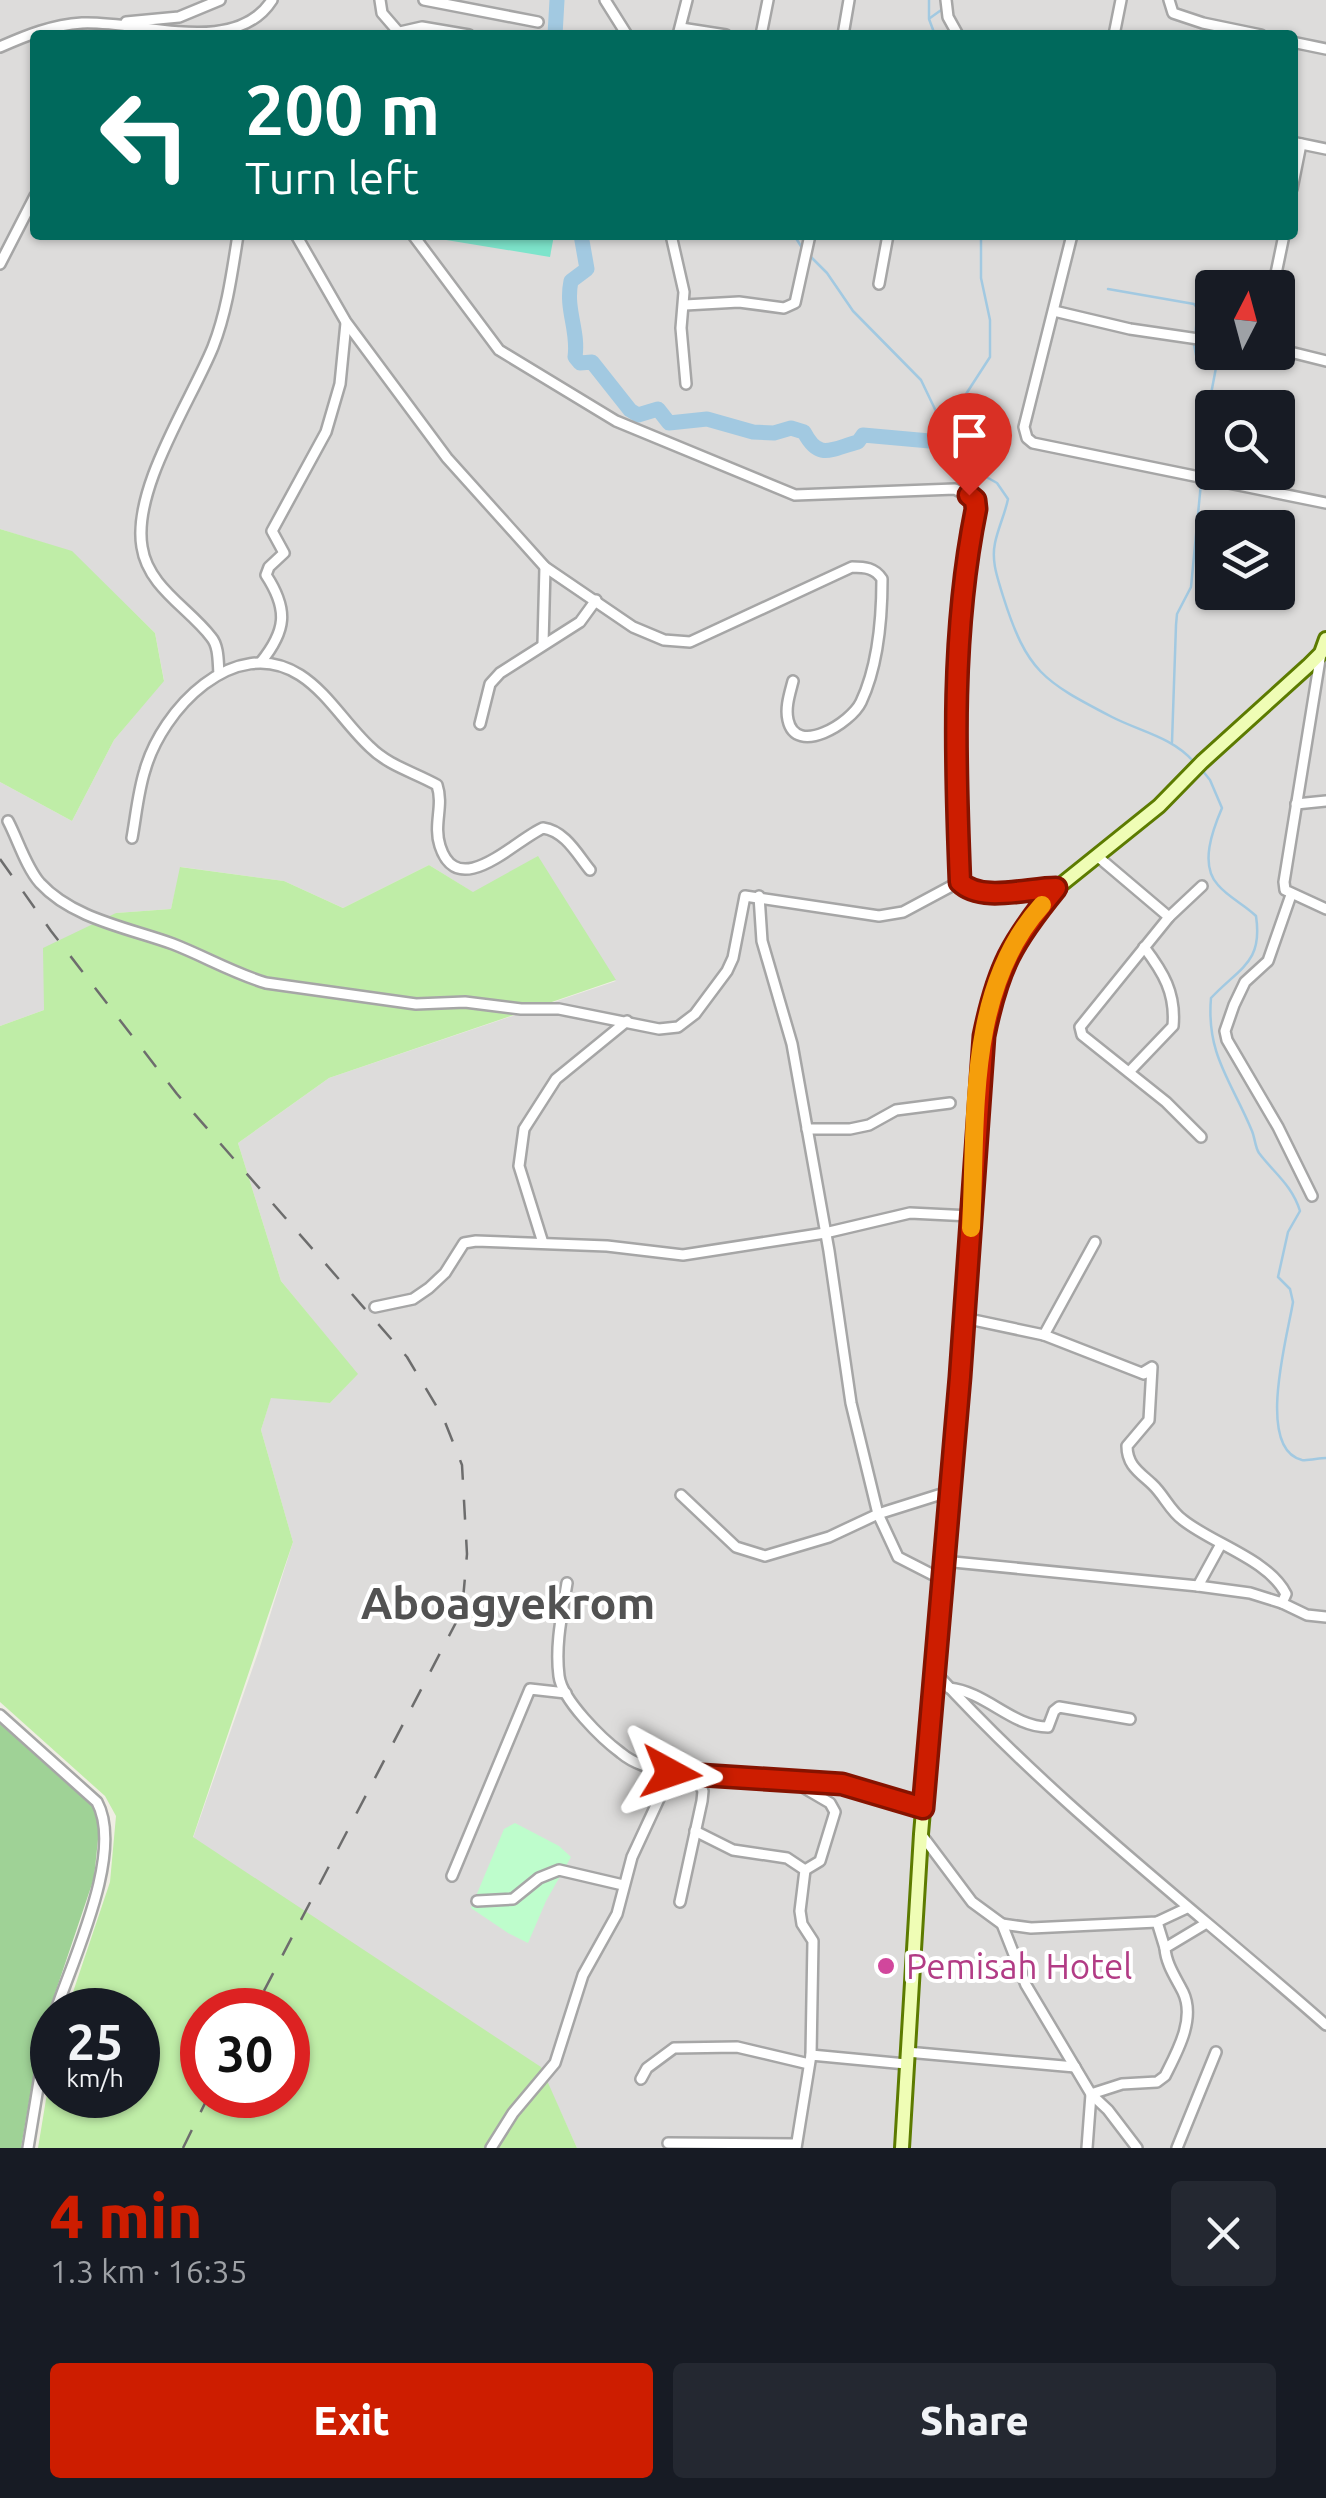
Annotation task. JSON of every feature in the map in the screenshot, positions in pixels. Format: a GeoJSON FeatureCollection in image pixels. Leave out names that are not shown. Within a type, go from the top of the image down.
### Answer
{"type":"FeatureCollection","features":[{"type":"Feature","properties":{"kind":"street"},"geometry":{"type":"LineString","coordinates":[[44,30],[179,17],[220,0]]}},
{"type":"Feature","properties":{"kind":"street"},"geometry":{"type":"LineString","coordinates":[[232,30],[253,22],[272,0]]}},
{"type":"Feature","properties":{"kind":"street"},"geometry":{"type":"LineString","coordinates":[[380,0],[382,13],[397,30]]}},
{"type":"Feature","properties":{"kind":"street"},"geometry":{"type":"LineString","coordinates":[[424,0],[538,22]]}},
{"type":"Feature","properties":{"kind":"street"},"geometry":{"type":"LineString","coordinates":[[604,0],[623,30]]}},
{"type":"Feature","properties":{"kind":"street"},"geometry":{"type":"LineString","coordinates":[[680,30],[687,0]]}},
{"type":"Feature","properties":{"kind":"street"},"geometry":{"type":"LineString","coordinates":[[762,30],[768,0]]}},
{"type":"Feature","properties":{"kind":"street"},"geometry":{"type":"LineString","coordinates":[[844,30],[849,0]]}},
{"type":"Feature","properties":{"kind":"street"},"geometry":{"type":"LineString","coordinates":[[946,0],[955,30]]}},
{"type":"Feature","properties":{"kind":"street"},"geometry":{"type":"LineString","coordinates":[[1115,30],[1120,0]]}},
{"type":"Feature","properties":{"kind":"street"},"geometry":{"type":"LineString","coordinates":[[1169,0],[1173,13],[1233,30]]}},
{"type":"Feature","properties":{"kind":"street"},"geometry":{"type":"LineString","coordinates":[[113,23],[146,30]]}},
{"type":"Feature","properties":{"kind":"street"},"geometry":{"type":"LineString","coordinates":[[1201,30],[1202,23]]}},
{"type":"Feature","properties":{"kind":"street"},"geometry":{"type":"LineString","coordinates":[[0,47],[30,35]]}},
{"type":"Feature","properties":{"kind":"street"},"geometry":{"type":"LineString","coordinates":[[1298,43],[1326,49]]}},
{"type":"Feature","properties":{"kind":"street"},"geometry":{"type":"LineString","coordinates":[[1298,143],[1326,149]]}},
{"type":"Feature","properties":{"kind":"street"},"geometry":{"type":"LineString","coordinates":[[0,264],[30,206]]}},
{"type":"Feature","properties":{"kind":"street"},"geometry":{"type":"LineString","coordinates":[[219,674],[213,638],[176,604],[148,566],[142,548],[142,518],[149,486],[214,344],[227,300],[237,240]]}},
{"type":"Feature","properties":{"kind":"street"},"geometry":{"type":"LineString","coordinates":[[299,240],[346,322],[448,458],[546,567],[633,627],[664,640],[690,642],[852,567],[866,566],[878,573],[882,579],[882,622],[860,704],[826,734],[794,732],[788,723],[787,706],[794,681]]}},
{"type":"Feature","properties":{"kind":"street"},"geometry":{"type":"LineString","coordinates":[[417,240],[499,350],[616,421],[794,495],[955,489],[975,500],[963,574],[956,725],[960,882],[968,891],[982,893],[1056,888]]}},
{"type":"Feature","properties":{"kind":"street"},"geometry":{"type":"LineString","coordinates":[[672,240],[685,305],[681,328],[686,384]]}},
{"type":"Feature","properties":{"kind":"street"},"geometry":{"type":"LineString","coordinates":[[685,305],[739,302],[784,308],[795,302],[809,240]]}},
{"type":"Feature","properties":{"kind":"street"},"geometry":{"type":"LineString","coordinates":[[879,284],[887,240]]}},
{"type":"Feature","properties":{"kind":"street"},"geometry":{"type":"LineString","coordinates":[[1071,240],[1024,426],[1026,438],[1033,443],[1326,504]]}},
{"type":"Feature","properties":{"kind":"street"},"geometry":{"type":"LineString","coordinates":[[1277,270],[1283,240]]}},
{"type":"Feature","properties":{"kind":"street"},"geometry":{"type":"LineString","coordinates":[[1054,311],[1130,329],[1195,339]]}},
{"type":"Feature","properties":{"kind":"street"},"geometry":{"type":"LineString","coordinates":[[260,662],[276,643],[282,628],[276,591],[266,575],[284,553],[272,531],[326,432],[340,384],[346,322]]}},
{"type":"Feature","properties":{"kind":"street"},"geometry":{"type":"LineString","coordinates":[[1295,353],[1326,362]]}},
{"type":"Feature","properties":{"kind":"street"},"geometry":{"type":"LineString","coordinates":[[543,644],[546,567]]}},
{"type":"Feature","properties":{"kind":"street"},"geometry":{"type":"LineString","coordinates":[[480,724],[490,684],[580,622],[596,600]]}},
{"type":"Feature","properties":{"kind":"street"},"geometry":{"type":"LineString","coordinates":[[1324,646],[1322,677],[1284,882],[1291,895],[1326,909]]}},
{"type":"Feature","properties":{"kind":"street"},"geometry":{"type":"LineString","coordinates":[[902,2148],[920,1834],[951,1491],[978,1089],[992,997],[1006,957],[1026,922],[1056,888],[1159,806],[1324,646]]}},
{"type":"Feature","properties":{"kind":"street"},"geometry":{"type":"LineString","coordinates":[[132,838],[145,767],[170,720],[202,684],[219,674],[260,662],[300,674],[372,750],[399,768],[437,784],[442,800],[437,822],[440,846],[450,864],[478,869],[543,828],[562,836],[590,870]]}},
{"type":"Feature","properties":{"kind":"street"},"geometry":{"type":"LineString","coordinates":[[1314,709],[1326,712]]}},
{"type":"Feature","properties":{"kind":"street"},"geometry":{"type":"LineString","coordinates":[[1296,804],[1326,801]]}},
{"type":"Feature","properties":{"kind":"street"},"geometry":{"type":"LineString","coordinates":[[8,822],[39,882],[67,904],[176,945],[244,976],[416,1004],[465,1002],[521,1010],[559,1009],[659,1029],[678,1027],[694,1014],[733,958],[742,901],[749,895],[880,916],[903,912],[960,882]]}},
{"type":"Feature","properties":{"kind":"street"},"geometry":{"type":"LineString","coordinates":[[1096,856],[1169,917]]}},
{"type":"Feature","properties":{"kind":"street"},"geometry":{"type":"LineString","coordinates":[[1202,886],[1169,917],[1080,1027],[1082,1034],[1202,1136]]}},
{"type":"Feature","properties":{"kind":"street"},"geometry":{"type":"LineString","coordinates":[[1291,895],[1268,961],[1245,982],[1226,1040],[1278,1127],[1312,1196]]}},
{"type":"Feature","properties":{"kind":"street"},"geometry":{"type":"LineString","coordinates":[[760,896],[762,940],[792,1044],[852,1402],[878,1514],[898,1557],[941,1580]]}},
{"type":"Feature","properties":{"kind":"street"},"geometry":{"type":"LineString","coordinates":[[1129,1072],[1173,1026],[1167,978],[1144,947]]}},
{"type":"Feature","properties":{"kind":"street"},"geometry":{"type":"LineString","coordinates":[[543,1243],[519,1166],[524,1129],[556,1078],[627,1022]]}},
{"type":"Feature","properties":{"kind":"street"},"geometry":{"type":"LineString","coordinates":[[807,1129],[850,1129],[869,1125],[896,1110],[950,1103]]}},
{"type":"Feature","properties":{"kind":"street"},"geometry":{"type":"LineString","coordinates":[[375,1307],[413,1299],[430,1288],[446,1273],[464,1243],[543,1243],[683,1255],[826,1232],[910,1213],[971,1216]]}},
{"type":"Feature","properties":{"kind":"street"},"geometry":{"type":"LineString","coordinates":[[1044,1335],[1095,1242]]}},
{"type":"Feature","properties":{"kind":"street"},"geometry":{"type":"LineString","coordinates":[[964,1318],[1044,1335],[1122,1368],[1150,1368],[1149,1420],[1127,1446],[1131,1464],[1182,1520],[1250,1560],[1279,1583],[1286,1594],[1282,1603]]}},
{"type":"Feature","properties":{"kind":"street"},"geometry":{"type":"LineString","coordinates":[[680,1495],[736,1547],[765,1556],[830,1537],[878,1514],[951,1491]]}},
{"type":"Feature","properties":{"kind":"street"},"geometry":{"type":"LineString","coordinates":[[1198,1586],[1221,1544]]}},
{"type":"Feature","properties":{"kind":"street"},"geometry":{"type":"LineString","coordinates":[[943,1561],[1250,1593],[1307,1615],[1326,1617]]}},
{"type":"Feature","properties":{"kind":"street"},"geometry":{"type":"LineString","coordinates":[[567,1584],[559,1635],[559,1680],[582,1715],[622,1754],[648,1768],[671,1773],[842,1784],[923,1808]]}},
{"type":"Feature","properties":{"kind":"street"},"geometry":{"type":"LineString","coordinates":[[936,1673],[1022,1761],[1205,1924],[1326,2025]]}},
{"type":"Feature","properties":{"kind":"street"},"geometry":{"type":"LineString","coordinates":[[949,1688],[972,1692],[1025,1723],[1042,1728],[1048,1727],[1054,1710],[1059,1708],[1130,1718]]}},
{"type":"Feature","properties":{"kind":"street"},"geometry":{"type":"LineString","coordinates":[[452,1876],[530,1689],[566,1692]]}},
{"type":"Feature","properties":{"kind":"street"},"geometry":{"type":"LineString","coordinates":[[0,1715],[96,1802],[106,1819],[100,1880],[63,1988]]}},
{"type":"Feature","properties":{"kind":"street"},"geometry":{"type":"LineString","coordinates":[[490,2148],[513,2112],[555,2063],[584,1975],[617,1914],[640,1836],[671,1773]]}},
{"type":"Feature","properties":{"kind":"street"},"geometry":{"type":"LineString","coordinates":[[680,1902],[703,1791],[694,1776]]}},
{"type":"Feature","properties":{"kind":"street"},"geometry":{"type":"LineString","coordinates":[[792,1780],[830,1803],[835,1812],[820,1861],[805,1870]]}},
{"type":"Feature","properties":{"kind":"street"},"geometry":{"type":"LineString","coordinates":[[695,1831],[733,1850],[787,1858],[805,1870]]}},
{"type":"Feature","properties":{"kind":"street"},"geometry":{"type":"LineString","coordinates":[[920,1834],[972,1902],[1002,1924],[1031,1928],[1157,1922],[1187,1908]]}},
{"type":"Feature","properties":{"kind":"street"},"geometry":{"type":"LineString","coordinates":[[477,1901],[513,1899],[539,1878],[559,1870],[623,1885]]}},
{"type":"Feature","properties":{"kind":"street"},"geometry":{"type":"LineString","coordinates":[[668,2143],[796,2146],[810,2059],[813,1941],[802,1924],[800,1912],[805,1870]]}},
{"type":"Feature","properties":{"kind":"street"},"geometry":{"type":"LineString","coordinates":[[1091,2094],[1122,2084],[1158,2082],[1165,2076],[1188,2018],[1186,1997],[1170,1967],[1157,1922]]}},
{"type":"Feature","properties":{"kind":"street"},"geometry":{"type":"LineString","coordinates":[[1002,1924],[1026,1985],[1091,2094],[1137,2148]]}},
{"type":"Feature","properties":{"kind":"street"},"geometry":{"type":"LineString","coordinates":[[1165,1948],[1205,1924]]}},
{"type":"Feature","properties":{"kind":"street"},"geometry":{"type":"LineString","coordinates":[[641,2079],[647,2068],[674,2048],[737,2047],[810,2059],[907,2058],[1075,2067]]}},
{"type":"Feature","properties":{"kind":"street"},"geometry":{"type":"LineString","coordinates":[[1177,2148],[1216,2052]]}},
{"type":"Feature","properties":{"kind":"street"},"geometry":{"type":"LineString","coordinates":[[1087,2148],[1091,2094]]}},
{"type":"Feature","properties":{"kind":"street"},"geometry":{"type":"LineString","coordinates":[[28,2148],[33,2118]]}},
{"type":"Feature","properties":{"kind":"shaded area"},"geometry":{"type":"Polygon","coordinates":[[[0,0],[1326,0],[1326,2148],[577,2148],[540,2067],[193,1838],[293,1542],[261,1430],[271,1397],[330,1403],[357,1374],[281,1281],[238,1143],[329,1078],[616,981],[429,865],[343,908],[284,881],[181,867],[171,909],[116,913],[44,1010],[0,1026],[0,782],[72,821],[114,740],[164,680],[155,633],[72,552],[0,529],[0,0]]]}},
{"type":"Feature","properties":{"kind":"green space"},"geometry":{"type":"Polygon","coordinates":[[[446,240],[553,240],[550,257],[446,240]]]}},
{"type":"Feature","properties":{"kind":"green space"},"geometry":{"type":"Polygon","coordinates":[[[0,529],[72,551],[155,633],[164,681],[114,740],[72,821],[0,782],[0,529]]]}},
{"type":"Feature","properties":{"kind":"green space"},"geometry":{"type":"Polygon","coordinates":[[[538,856],[616,980],[329,1078],[238,1143],[281,1281],[358,1374],[330,1403],[271,1398],[261,1430],[293,1542],[193,1837],[541,2067],[577,2148],[38,2148],[43,2118],[160,2118],[160,1988],[74,1988],[110,1882],[116,1816],[105,1796],[0,1702],[0,1026],[44,1010],[43,948],[116,913],[171,909],[180,867],[284,881],[343,908],[429,865],[473,892],[538,856]]]}},
{"type":"Feature","properties":{"kind":"green space"},"geometry":{"type":"Polygon","coordinates":[[[0,1724],[92,1806],[100,1820],[94,1878],[57,1988],[30,1988],[30,2096],[21,2148],[0,2148],[0,1724]]]}},
{"type":"Feature","properties":{"kind":"green space"},"geometry":{"type":"Polygon","coordinates":[[[515,1823],[559,1846],[571,1857],[528,1943],[471,1908],[504,1829],[515,1823]]]}},
{"type":"Feature","properties":{"kind":"waterway"},"geometry":{"type":"LineString","coordinates":[[555,30],[557,0]]}},
{"type":"Feature","properties":{"kind":"waterway"},"geometry":{"type":"LineString","coordinates":[[929,0],[933,30]]}},
{"type":"Feature","properties":{"kind":"waterway"},"geometry":{"type":"LineString","coordinates":[[930,18],[944,8]]}},
{"type":"Feature","properties":{"kind":"waterway"},"geometry":{"type":"LineString","coordinates":[[582,240],[587,269],[571,281],[570,291],[575,357],[580,363],[592,362],[638,415],[658,409],[669,423],[707,419],[753,432],[774,433],[791,428],[804,432],[821,450],[858,442],[863,435],[941,442]]}},
{"type":"Feature","properties":{"kind":"waterway"},"geometry":{"type":"LineString","coordinates":[[797,240],[804,251]]}},
{"type":"Feature","properties":{"kind":"waterway"},"geometry":{"type":"LineString","coordinates":[[981,240],[990,357],[944,428],[944,453],[997,483],[1008,499],[994,557],[1020,642],[1041,672],[1069,694],[1165,740],[1193,761]]}},
{"type":"Feature","properties":{"kind":"waterway"},"geometry":{"type":"LineString","coordinates":[[810,256],[853,311],[921,380],[944,428]]}},
{"type":"Feature","properties":{"kind":"waterway"},"geometry":{"type":"LineString","coordinates":[[1108,289],[1195,305]]}},
{"type":"Feature","properties":{"kind":"waterway"},"geometry":{"type":"LineString","coordinates":[[1194,344],[1195,350]]}},
{"type":"Feature","properties":{"kind":"waterway"},"geometry":{"type":"LineString","coordinates":[[1212,390],[1216,370]]}},
{"type":"Feature","properties":{"kind":"waterway"},"geometry":{"type":"LineString","coordinates":[[1172,742],[1177,614],[1191,587],[1200,490]]}},
{"type":"Feature","properties":{"kind":"waterway"},"geometry":{"type":"LineString","coordinates":[[1202,770],[1222,808],[1210,847],[1212,877],[1256,916],[1257,932],[1247,963],[1211,998],[1212,1036],[1258,1151],[1287,1186],[1300,1211],[1288,1232],[1278,1277],[1290,1289],[1293,1302],[1278,1389],[1280,1435],[1288,1451],[1302,1460],[1326,1458]]}},
{"type":"Feature","properties":{"kind":"railway"},"geometry":{"type":"LineString","coordinates":[[0,859],[177,1094],[407,1357],[443,1417],[462,1465],[467,1554],[462,1611],[265,1988]]}},
{"type":"Feature","properties":{"kind":"railway"},"geometry":{"type":"LineString","coordinates":[[183,2148],[198,2118]]}},
{"type":"Feature","properties":{"kind":"slow traffic"},"geometry":{"type":"LineString","coordinates":[[971,1228],[978,1089],[992,997],[1006,957],[1026,922],[1042,905]]}},
{"type":"Feature","properties":{"kind":"place","name":"Pemisah Hotel"},"geometry":{"type":"Point","coordinates":[886,1966]}},
{"type":"Feature","properties":{"kind":"district","name":"Aboagyekrom"},"geometry":{"type":"Point","coordinates":[508,1602]}},
{"type":"Feature","properties":{"kind":"route"},"geometry":{"type":"LineString","coordinates":[[671,1773],[842,1784],[923,1808],[984,1036],[1006,957],[1026,922],[1056,888],[982,893],[968,891],[960,882],[955,763],[963,574],[976,509],[975,500],[969,495]]}}]}
